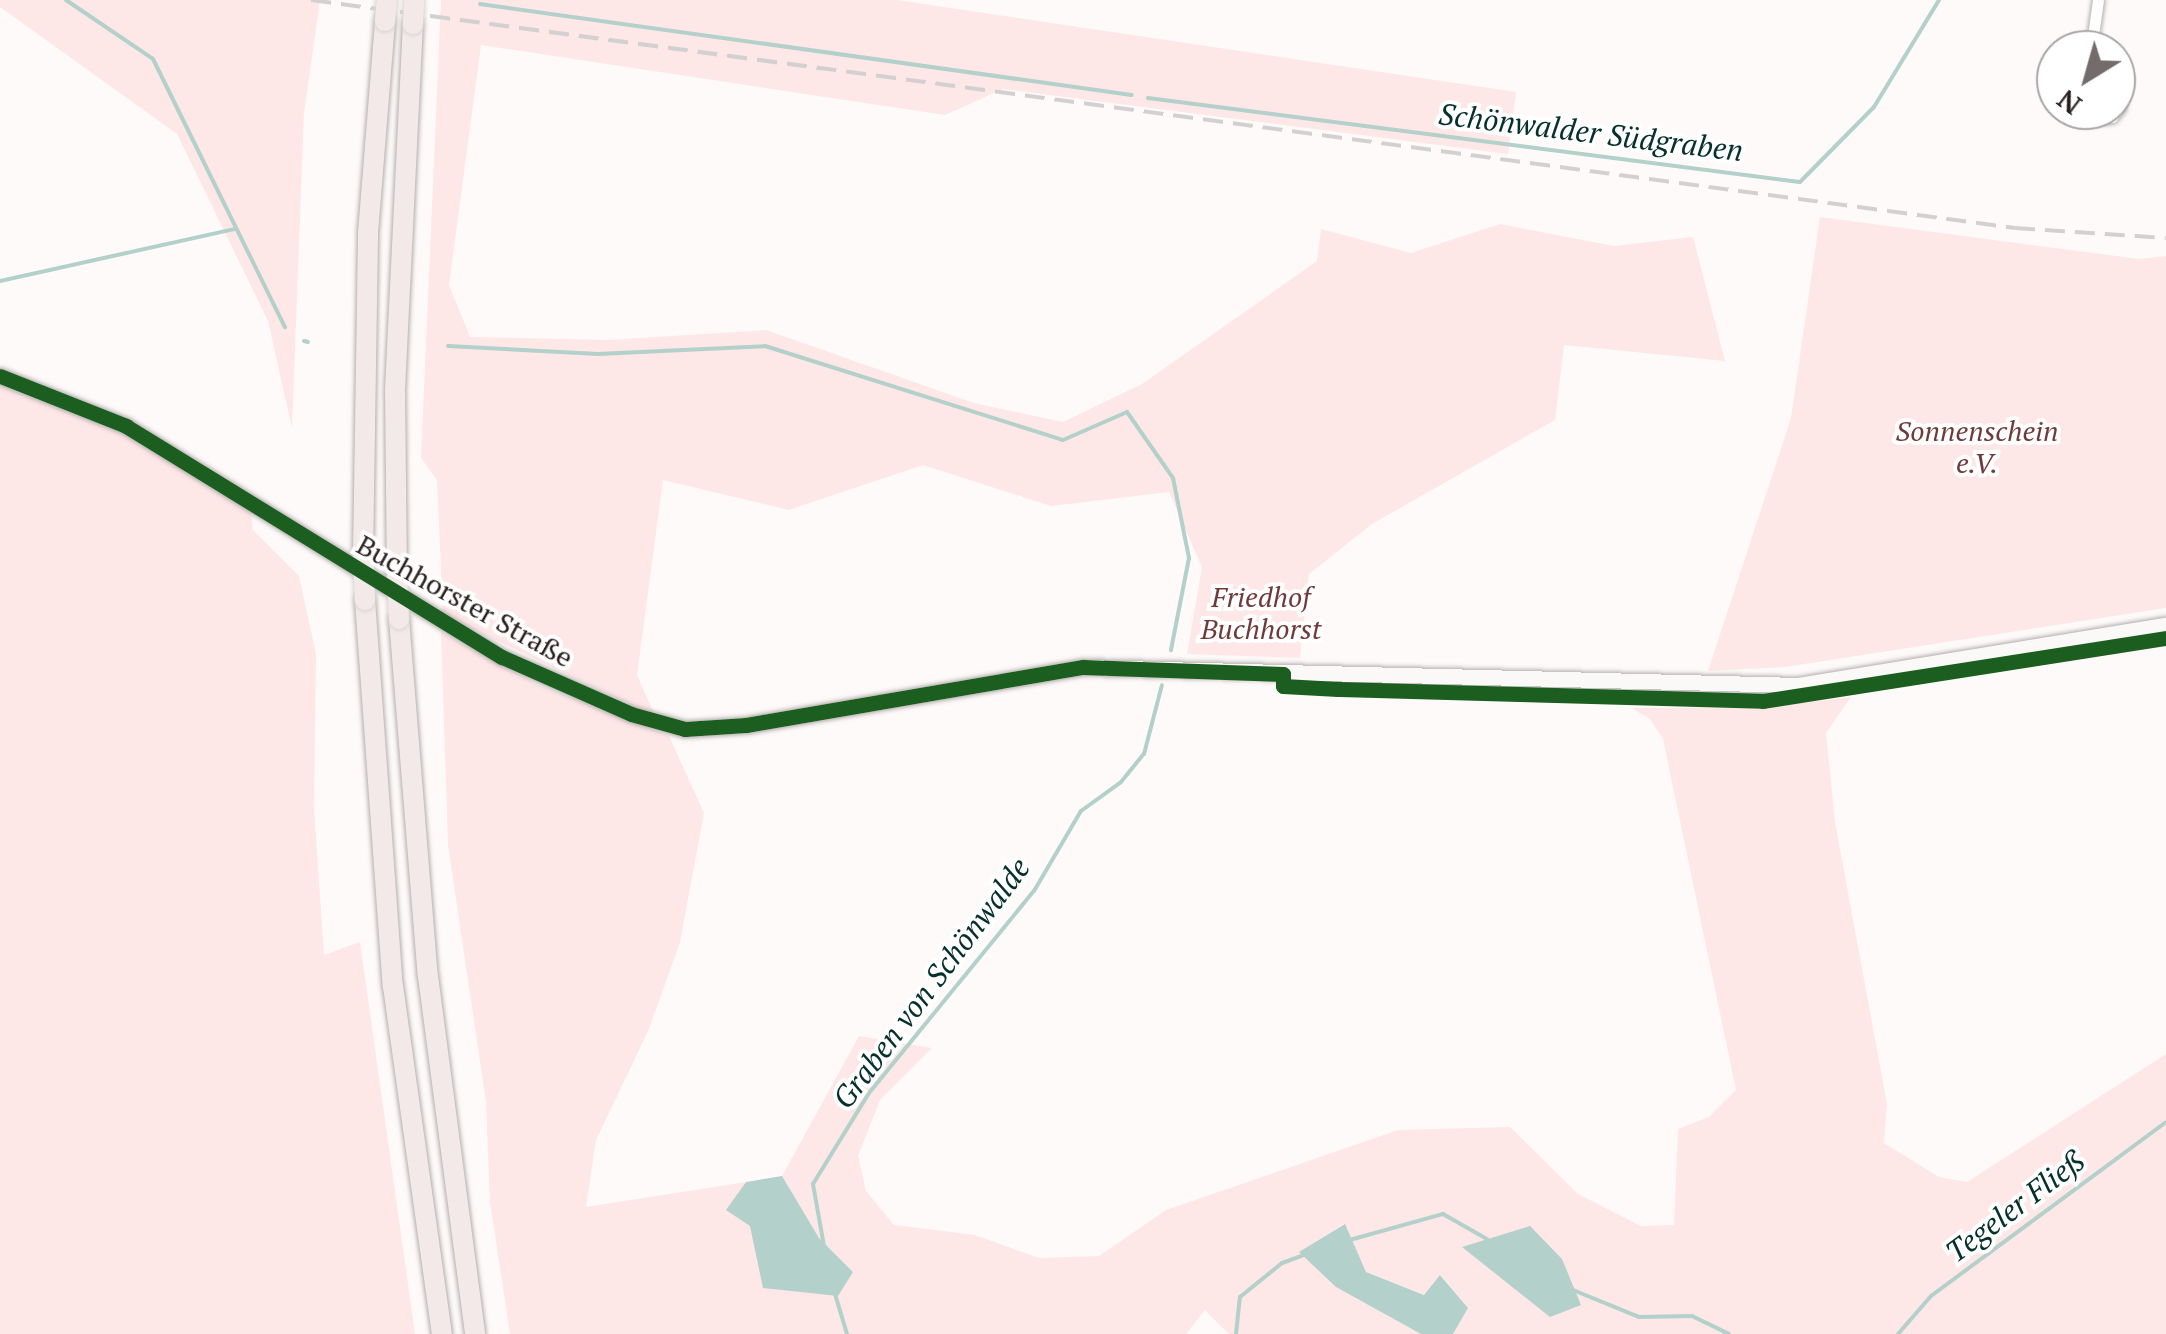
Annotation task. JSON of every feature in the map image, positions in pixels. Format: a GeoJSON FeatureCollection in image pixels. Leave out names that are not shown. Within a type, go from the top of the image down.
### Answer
{"type":"FeatureCollection","features":[{"type":"Feature","properties":{"kind":"highway"},"geometry":{"type":"LineString","coordinates":[[414,1],[395,390],[397,578],[428,976],[474,1334]]}},
{"type":"Feature","properties":{"kind":"highway"},"geometry":{"type":"LineString","coordinates":[[386,10],[368,233],[363,556],[393,986],[442,1334]]}},
{"type":"Feature","properties":{"kind":"main road","name":"Buchhorster Straße"},"geometry":{"type":"LineString","coordinates":[[0,376],[126,426],[502,656],[631,714],[685,729],[746,725],[1082,667],[1776,686],[1877,676],[2166,625]]}},
{"type":"Feature","properties":{"kind":"street"},"geometry":{"type":"LineString","coordinates":[[2094,30],[2098,0]]}},
{"type":"Feature","properties":{"kind":"green space"},"geometry":{"type":"Polygon","coordinates":[[[0,0],[320,0],[304,113],[292,428],[268,321],[177,134],[0,7],[0,0]]]}},
{"type":"Feature","properties":{"kind":"green space","name":"Friedhof Buchhorst"},"geometry":{"type":"Polygon","coordinates":[[[441,0],[897,0],[1516,92],[1508,154],[1003,89],[945,115],[481,45],[449,285],[470,337],[608,340],[766,330],[974,403],[1063,422],[1142,384],[1317,261],[1321,229],[1411,253],[1500,224],[1614,246],[1693,237],[1725,361],[1564,345],[1555,420],[1372,524],[1309,574],[1300,658],[1187,654],[1202,567],[1169,492],[1051,506],[923,465],[789,510],[663,480],[637,675],[655,716],[443,615],[437,480],[421,458],[441,0]]]}},
{"type":"Feature","properties":{"kind":"green space","name":"Sonnenschein e.V."},"geometry":{"type":"Polygon","coordinates":[[[1820,217],[2139,259],[2166,256],[2166,608],[1785,667],[1708,671],[1791,418],[1820,217]]]}},
{"type":"Feature","properties":{"kind":"green space"},"geometry":{"type":"Polygon","coordinates":[[[0,385],[126,435],[251,513],[253,530],[299,576],[316,654],[314,808],[324,955],[360,942],[415,1334],[0,1334],[0,385]]]}},
{"type":"Feature","properties":{"kind":"green space"},"geometry":{"type":"Polygon","coordinates":[[[441,632],[538,685],[669,736],[704,813],[680,942],[649,1029],[596,1140],[586,1207],[746,1182],[727,1210],[853,1272],[819,1238],[782,1176],[859,1036],[932,1048],[880,1100],[858,1156],[866,1191],[894,1225],[975,1235],[1039,1258],[1099,1256],[1166,1210],[1398,1130],[1510,1127],[1578,1194],[1641,1226],[1674,1225],[1678,1129],[1709,1117],[1736,1090],[1663,739],[1650,719],[1631,708],[1769,707],[1851,697],[1826,733],[1835,822],[1887,1104],[1884,1143],[1939,1177],[1967,1182],[2166,1054],[2166,1334],[1453,1334],[1468,1308],[1441,1275],[1425,1295],[1366,1272],[1344,1224],[1300,1252],[1337,1287],[1421,1334],[1229,1334],[1205,1310],[1186,1334],[510,1334],[490,1202],[486,1102],[448,845],[441,632]]]}},
{"type":"Feature","properties":{"kind":"shaded area"},"geometry":{"type":"Polygon","coordinates":[[[782,1176],[819,1238],[853,1272],[838,1296],[763,1288],[750,1226],[726,1210],[746,1182],[782,1176]]]}},
{"type":"Feature","properties":{"kind":"shaded area"},"geometry":{"type":"Polygon","coordinates":[[[1345,1224],[1366,1272],[1424,1295],[1440,1275],[1468,1308],[1453,1334],[1421,1334],[1336,1287],[1299,1252],[1345,1224]]]}},
{"type":"Feature","properties":{"kind":"shaded area"},"geometry":{"type":"Polygon","coordinates":[[[1530,1226],[1562,1259],[1581,1305],[1550,1317],[1462,1247],[1530,1226]]]}},
{"type":"Feature","properties":{"kind":"waterway","name":"Graben von Schönwalde"},"geometry":{"type":"LineString","coordinates":[[66,0],[153,59],[285,327]]}},
{"type":"Feature","properties":{"kind":"waterway","name":"Schönwalder Südgraben"},"geometry":{"type":"LineString","coordinates":[[1148,98],[1800,182],[1874,107],[1939,0]]}},
{"type":"Feature","properties":{"kind":"waterway","name":"Schönwalder Südgraben"},"geometry":{"type":"LineString","coordinates":[[480,4],[1132,95]]}},
{"type":"Feature","properties":{"kind":"waterway"},"geometry":{"type":"LineString","coordinates":[[0,281],[235,229]]}},
{"type":"Feature","properties":{"kind":"waterway","name":"Graben von Schönwalde"},"geometry":{"type":"LineString","coordinates":[[304,341],[308,342]]}},
{"type":"Feature","properties":{"kind":"waterway","name":"Graben von Schönwalde"},"geometry":{"type":"LineString","coordinates":[[448,346],[598,354],[765,346],[1063,440],[1127,412],[1173,478],[1189,558],[1171,650]]}},
{"type":"Feature","properties":{"kind":"waterway","name":"Graben von Schönwalde"},"geometry":{"type":"LineString","coordinates":[[824,1246],[813,1184],[869,1093],[1034,891],[1081,811],[1121,782],[1144,754],[1162,685]]}},
{"type":"Feature","properties":{"kind":"waterway","name":"Tegeler Fließ"},"geometry":{"type":"LineString","coordinates":[[1898,1334],[1931,1296],[2166,1122]]}},
{"type":"Feature","properties":{"kind":"waterway","name":"Graben von Schönwalde"},"geometry":{"type":"LineString","coordinates":[[1346,1241],[1443,1214],[1487,1239]]}},
{"type":"Feature","properties":{"kind":"waterway","name":"Graben von Schönwalde"},"geometry":{"type":"LineString","coordinates":[[1236,1334],[1240,1297],[1282,1263],[1304,1255]]}},
{"type":"Feature","properties":{"kind":"waterway","name":"Graben von Schönwalde"},"geometry":{"type":"LineString","coordinates":[[1573,1290],[1639,1317],[1692,1316],[1729,1334]]}},
{"type":"Feature","properties":{"kind":"waterway","name":"Graben von Schönwalde"},"geometry":{"type":"LineString","coordinates":[[835,1294],[847,1334]]}},
{"type":"Feature","properties":{"kind":"railway"},"geometry":{"type":"LineString","coordinates":[[311,0],[2015,228],[2166,238]]}},
{"type":"Feature","properties":{"kind":"cycle path"},"geometry":{"type":"LineString","coordinates":[[0,376],[126,426],[502,657],[631,714],[685,729],[746,725],[1083,667],[1283,674],[1283,686],[1338,689],[1763,701],[2166,638]]}}]}
